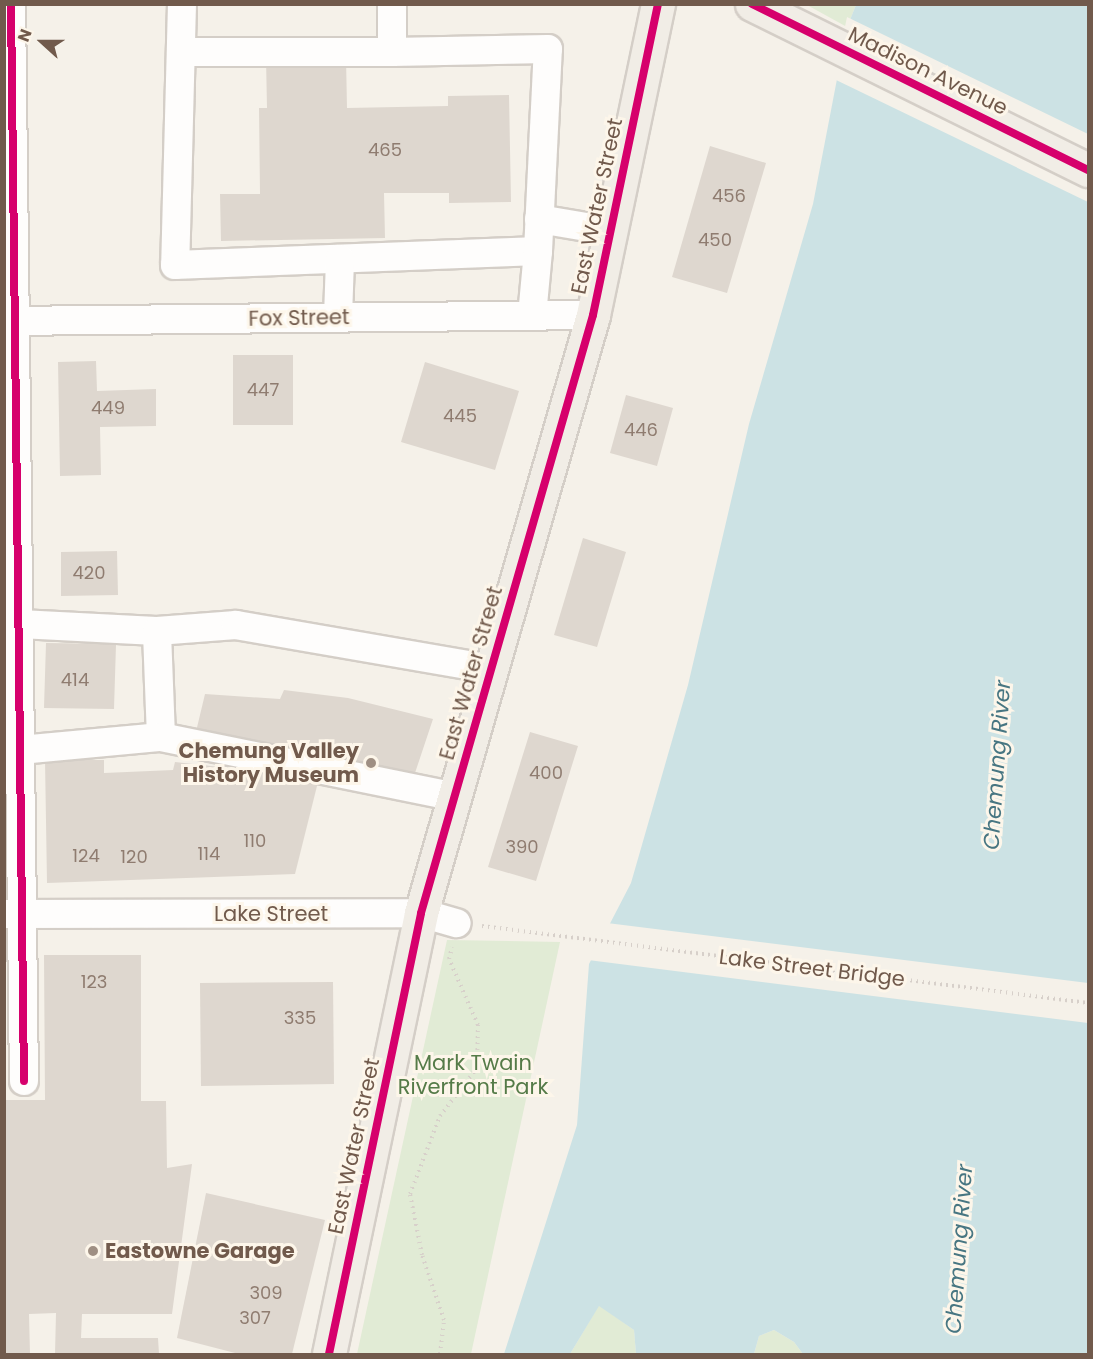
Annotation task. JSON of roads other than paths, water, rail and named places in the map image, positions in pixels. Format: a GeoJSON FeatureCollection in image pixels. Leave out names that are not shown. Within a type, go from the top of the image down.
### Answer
{"type":"FeatureCollection","features":[{"type":"Feature","properties":{"kind":"main road","name":"East Water Street"},"geometry":{"type":"LineString","coordinates":[[329,1354],[421,913],[593,315],[658,4]]}},
{"type":"Feature","properties":{"kind":"main road","name":"Madison Avenue"},"geometry":{"type":"LineString","coordinates":[[752,4],[1089,170]]}},
{"type":"Feature","properties":{"kind":"street"},"geometry":{"type":"LineString","coordinates":[[10,4],[11,578],[19,624],[21,750],[13,914],[24,1081]]}},
{"type":"Feature","properties":{"kind":"street"},"geometry":{"type":"LineString","coordinates":[[182,4],[175,265],[538,251]]}},
{"type":"Feature","properties":{"kind":"street"},"geometry":{"type":"LineString","coordinates":[[392,4],[392,52]]}},
{"type":"Feature","properties":{"kind":"street"},"geometry":{"type":"LineString","coordinates":[[181,52],[548,49],[538,251],[532,316]]}},
{"type":"Feature","properties":{"kind":"street"},"geometry":{"type":"LineString","coordinates":[[539,219],[610,231]]}},
{"type":"Feature","properties":{"kind":"street"},"geometry":{"type":"LineString","coordinates":[[338,317],[340,259]]}},
{"type":"Feature","properties":{"kind":"street","name":"Fox Street"},"geometry":{"type":"LineString","coordinates":[[10,321],[593,315]]}},
{"type":"Feature","properties":{"kind":"street"},"geometry":{"type":"LineString","coordinates":[[19,624],[157,631],[237,625],[492,669]]}},
{"type":"Feature","properties":{"kind":"street"},"geometry":{"type":"LineString","coordinates":[[157,631],[161,737]]}},
{"type":"Feature","properties":{"kind":"street"},"geometry":{"type":"LineString","coordinates":[[21,750],[161,737],[455,797]]}},
{"type":"Feature","properties":{"kind":"street","name":"Lake Street"},"geometry":{"type":"LineString","coordinates":[[13,914],[421,913],[457,923]]}},
{"type":"Feature","properties":{"kind":"water","name":"Chemung River"},"geometry":{"type":"Polygon","coordinates":[[[856,5],[1088,5],[1088,1354],[803,1354],[794,1342],[774,1330],[759,1336],[754,1354],[636,1354],[634,1330],[599,1306],[570,1354],[504,1354],[577,1125],[589,964],[631,883],[688,685],[749,424],[813,204],[847,27],[856,5]]]}},
{"type":"Feature","properties":{"kind":"place","name":"Chemung Valley History Museum"},"geometry":{"type":"Point","coordinates":[371,763]}},
{"type":"Feature","properties":{"kind":"place","name":"Eastowne Garage"},"geometry":{"type":"Point","coordinates":[93,1251]}},
{"type":"Feature","properties":{"kind":"park label","name":"Mark Twain Riverfront Park"},"geometry":{"type":"Point","coordinates":[473,1075]}}]}
